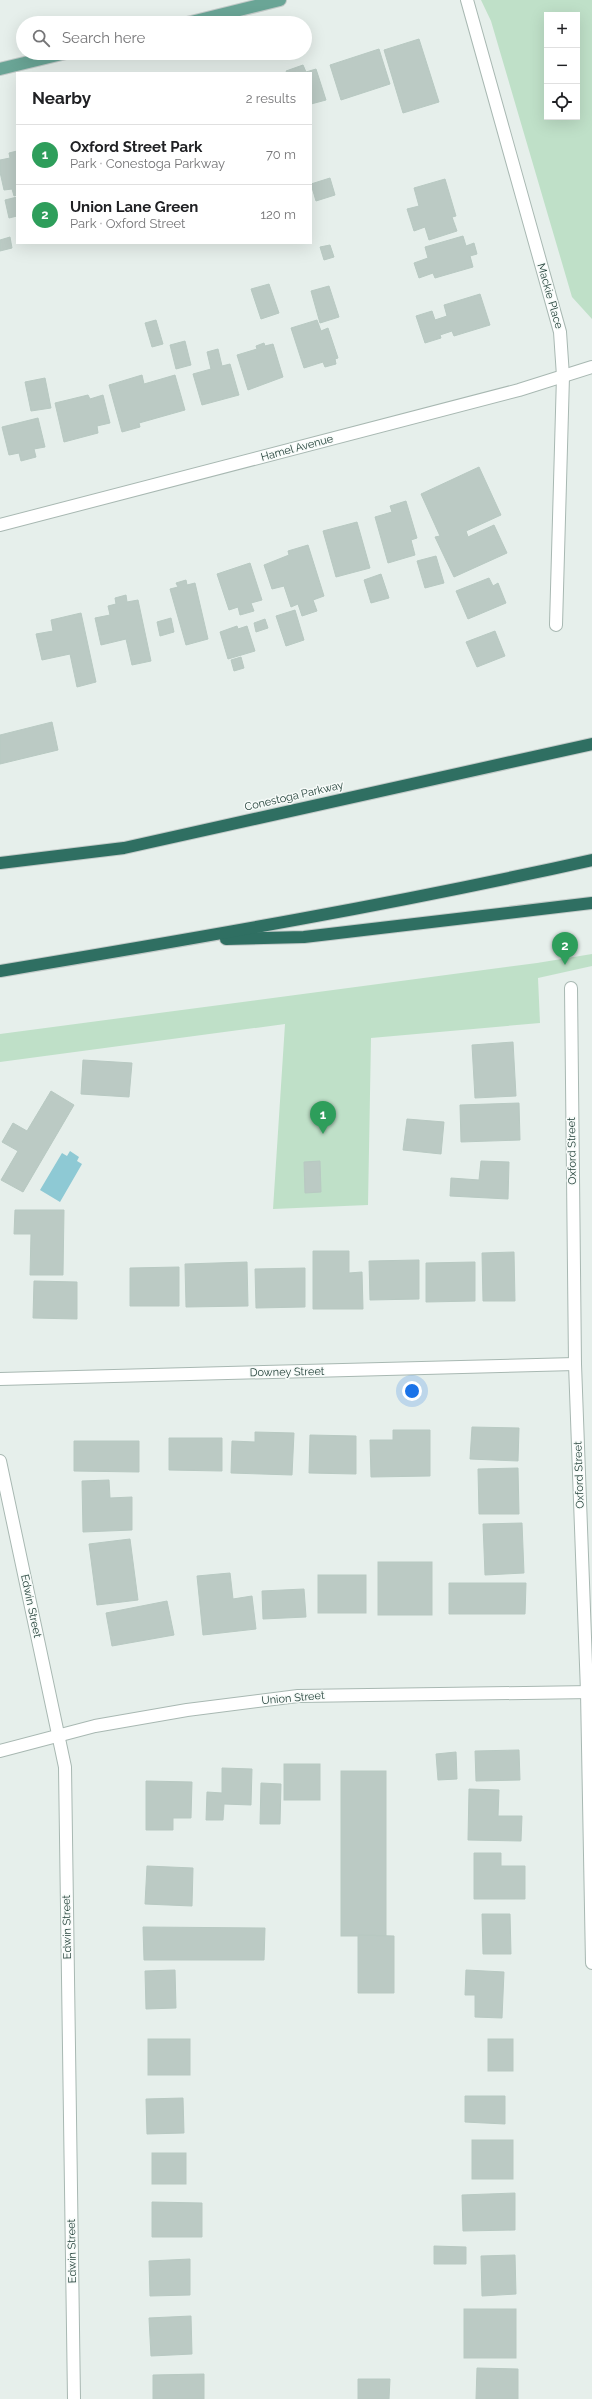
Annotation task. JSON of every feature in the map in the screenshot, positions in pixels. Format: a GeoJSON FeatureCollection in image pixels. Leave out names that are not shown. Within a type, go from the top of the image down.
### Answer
{"type":"FeatureCollection","features":[{"type":"Feature","properties":{"kind":"highway","name":"Conestoga Parkway"},"geometry":{"type":"LineString","coordinates":[[0,863],[124,848],[592,744]]}},
{"type":"Feature","properties":{"kind":"highway"},"geometry":{"type":"LineString","coordinates":[[0,971],[189,940],[462,889],[592,860]]}},
{"type":"Feature","properties":{"kind":"highway"},"geometry":{"type":"LineString","coordinates":[[189,940],[304,937],[592,903]]}},
{"type":"Feature","properties":{"kind":"main road"},"geometry":{"type":"LineString","coordinates":[[215,16],[280,0]]}},
{"type":"Feature","properties":{"kind":"main road"},"geometry":{"type":"LineString","coordinates":[[0,69],[37,60]]}},
{"type":"Feature","properties":{"kind":"street","name":"Mackie Place"},"geometry":{"type":"LineString","coordinates":[[467,0],[560,332],[563,376],[556,625]]}},
{"type":"Feature","properties":{"kind":"street","name":"Hamel Avenue"},"geometry":{"type":"LineString","coordinates":[[0,525],[519,390],[592,367]]}},
{"type":"Feature","properties":{"kind":"street","name":"Oxford Street"},"geometry":{"type":"LineString","coordinates":[[571,988],[575,1364],[589,1692],[592,1963]]}},
{"type":"Feature","properties":{"kind":"street","name":"Downey Street"},"geometry":{"type":"LineString","coordinates":[[0,1379],[575,1364]]}},
{"type":"Feature","properties":{"kind":"street","name":"Edwin Street"},"geometry":{"type":"LineString","coordinates":[[0,1462],[59,1734],[65,1775],[74,2399]]}},
{"type":"Feature","properties":{"kind":"street","name":"Union Street"},"geometry":{"type":"LineString","coordinates":[[0,1751],[59,1734],[187,1710],[298,1696],[589,1692]]}},
{"type":"Feature","properties":{"kind":"green space"},"geometry":{"type":"Polygon","coordinates":[[[481,0],[592,0],[592,319],[572,297],[491,21],[481,0]]]}},
{"type":"Feature","properties":{"kind":"green space"},"geometry":{"type":"Polygon","coordinates":[[[592,954],[592,966],[538,978],[540,1023],[371,1038],[368,1205],[273,1209],[285,1024],[0,1062],[0,1034],[537,963],[592,954]]]}},
{"type":"Feature","properties":{"kind":"water"},"geometry":{"type":"Polygon","coordinates":[[[70,1151],[79,1157],[77,1161],[82,1164],[60,1202],[40,1190],[62,1153],[67,1156],[70,1151]]]}},
{"type":"Feature","properties":{"kind":"building"},"geometry":{"type":"Polygon","coordinates":[[[419,39],[439,102],[403,113],[384,50],[419,39]]]}},
{"type":"Feature","properties":{"kind":"building"},"geometry":{"type":"Polygon","coordinates":[[[379,49],[390,84],[341,100],[330,65],[379,49]]]}},
{"type":"Feature","properties":{"kind":"building"},"geometry":{"type":"Polygon","coordinates":[[[303,65],[306,72],[286,72],[303,65]]]}},
{"type":"Feature","properties":{"kind":"building"},"geometry":{"type":"Polygon","coordinates":[[[316,69],[326,100],[312,104],[312,72],[306,72],[316,69]]]}},
{"type":"Feature","properties":{"kind":"building"},"geometry":{"type":"Polygon","coordinates":[[[16,151],[16,195],[14,196],[12,189],[4,190],[0,172],[0,160],[10,158],[9,153],[16,151]]]}},
{"type":"Feature","properties":{"kind":"building"},"geometry":{"type":"Polygon","coordinates":[[[330,178],[335,195],[316,201],[312,184],[330,178]]]}},
{"type":"Feature","properties":{"kind":"building"},"geometry":{"type":"Polygon","coordinates":[[[445,179],[456,216],[452,217],[457,231],[429,240],[425,227],[414,231],[407,209],[419,206],[414,188],[445,179]]]}},
{"type":"Feature","properties":{"kind":"building"},"geometry":{"type":"Polygon","coordinates":[[[16,197],[16,216],[9,218],[5,200],[16,197]]]}},
{"type":"Feature","properties":{"kind":"building"},"geometry":{"type":"Polygon","coordinates":[[[463,236],[466,246],[474,243],[477,254],[470,256],[473,267],[435,278],[433,273],[419,278],[414,263],[428,258],[425,247],[463,236]]]}},
{"type":"Feature","properties":{"kind":"building"},"geometry":{"type":"Polygon","coordinates":[[[10,237],[12,248],[0,251],[0,240],[10,237]]]}},
{"type":"Feature","properties":{"kind":"building"},"geometry":{"type":"Polygon","coordinates":[[[330,245],[334,257],[324,260],[320,247],[330,245]]]}},
{"type":"Feature","properties":{"kind":"building"},"geometry":{"type":"Polygon","coordinates":[[[269,284],[279,313],[261,319],[251,289],[269,284]]]}},
{"type":"Feature","properties":{"kind":"building"},"geometry":{"type":"Polygon","coordinates":[[[329,286],[339,317],[320,323],[311,291],[329,286]]]}},
{"type":"Feature","properties":{"kind":"building"},"geometry":{"type":"Polygon","coordinates":[[[480,294],[490,325],[454,336],[452,331],[440,335],[441,338],[425,343],[416,316],[432,311],[435,320],[447,316],[444,305],[480,294]]]}},
{"type":"Feature","properties":{"kind":"building"},"geometry":{"type":"Polygon","coordinates":[[[156,320],[163,344],[152,347],[145,323],[156,320]]]}},
{"type":"Feature","properties":{"kind":"building"},"geometry":{"type":"Polygon","coordinates":[[[317,320],[321,331],[328,328],[338,358],[335,359],[336,364],[325,367],[323,362],[304,368],[291,328],[317,320]]]}},
{"type":"Feature","properties":{"kind":"building"},"geometry":{"type":"Polygon","coordinates":[[[185,341],[191,365],[176,369],[170,345],[185,341]]]}},
{"type":"Feature","properties":{"kind":"building"},"geometry":{"type":"Polygon","coordinates":[[[264,343],[265,346],[273,344],[283,377],[248,390],[237,355],[257,349],[256,346],[264,343]]]}},
{"type":"Feature","properties":{"kind":"building"},"geometry":{"type":"Polygon","coordinates":[[[218,349],[222,366],[230,364],[239,395],[202,405],[193,374],[211,369],[207,352],[218,349]]]}},
{"type":"Feature","properties":{"kind":"building"},"geometry":{"type":"Polygon","coordinates":[[[142,375],[144,384],[175,375],[185,410],[139,423],[140,427],[122,432],[109,385],[142,375]]]}},
{"type":"Feature","properties":{"kind":"building"},"geometry":{"type":"Polygon","coordinates":[[[45,378],[51,408],[31,411],[25,382],[45,378]]]}},
{"type":"Feature","properties":{"kind":"building"},"geometry":{"type":"Polygon","coordinates":[[[88,395],[90,399],[103,395],[110,423],[97,426],[98,433],[64,442],[55,403],[88,395]]]}},
{"type":"Feature","properties":{"kind":"building"},"geometry":{"type":"Polygon","coordinates":[[[38,418],[45,447],[34,449],[36,457],[21,461],[19,453],[9,455],[2,427],[38,418]]]}},
{"type":"Feature","properties":{"kind":"building"},"geometry":{"type":"Polygon","coordinates":[[[479,467],[501,515],[466,531],[468,537],[494,525],[507,553],[454,577],[435,537],[440,536],[421,494],[479,467]]]}},
{"type":"Feature","properties":{"kind":"building"},"geometry":{"type":"Polygon","coordinates":[[[406,501],[417,538],[411,540],[415,555],[388,563],[375,517],[392,512],[390,506],[406,501]]]}},
{"type":"Feature","properties":{"kind":"building"},"geometry":{"type":"Polygon","coordinates":[[[357,522],[370,568],[336,577],[323,531],[357,522]]]}},
{"type":"Feature","properties":{"kind":"building"},"geometry":{"type":"Polygon","coordinates":[[[308,545],[324,596],[313,600],[317,611],[302,616],[298,604],[291,607],[284,586],[272,589],[264,565],[289,555],[288,551],[308,545]]]}},
{"type":"Feature","properties":{"kind":"building"},"geometry":{"type":"Polygon","coordinates":[[[436,556],[444,583],[425,588],[417,561],[436,556]]]}},
{"type":"Feature","properties":{"kind":"building"},"geometry":{"type":"Polygon","coordinates":[[[250,563],[262,600],[251,603],[254,611],[240,615],[238,607],[229,610],[217,574],[250,563]]]}},
{"type":"Feature","properties":{"kind":"building"},"geometry":{"type":"Polygon","coordinates":[[[381,574],[389,598],[371,603],[364,580],[381,574]]]}},
{"type":"Feature","properties":{"kind":"building"},"geometry":{"type":"Polygon","coordinates":[[[489,578],[493,586],[498,583],[506,603],[468,619],[456,591],[489,578]]]}},
{"type":"Feature","properties":{"kind":"building"},"geometry":{"type":"Polygon","coordinates":[[[186,580],[187,585],[195,583],[208,639],[186,645],[170,589],[178,587],[176,583],[186,580]]]}},
{"type":"Feature","properties":{"kind":"building"},"geometry":{"type":"Polygon","coordinates":[[[126,595],[127,602],[138,600],[151,661],[132,665],[126,639],[101,645],[95,618],[110,615],[108,606],[116,604],[115,598],[126,595]]]}},
{"type":"Feature","properties":{"kind":"building"},"geometry":{"type":"Polygon","coordinates":[[[295,610],[304,640],[286,646],[276,616],[295,610]]]}},
{"type":"Feature","properties":{"kind":"building"},"geometry":{"type":"Polygon","coordinates":[[[81,613],[96,682],[77,687],[70,654],[42,660],[36,634],[53,631],[51,620],[81,613]]]}},
{"type":"Feature","properties":{"kind":"building"},"geometry":{"type":"Polygon","coordinates":[[[171,618],[174,632],[160,636],[157,622],[171,618]]]}},
{"type":"Feature","properties":{"kind":"building"},"geometry":{"type":"Polygon","coordinates":[[[265,619],[268,628],[256,632],[254,623],[265,619]]]}},
{"type":"Feature","properties":{"kind":"building"},"geometry":{"type":"Polygon","coordinates":[[[237,626],[238,629],[247,626],[255,651],[228,659],[220,632],[237,626]]]}},
{"type":"Feature","properties":{"kind":"building"},"geometry":{"type":"Polygon","coordinates":[[[495,631],[505,656],[477,667],[466,642],[495,631]]]}},
{"type":"Feature","properties":{"kind":"building"},"geometry":{"type":"Polygon","coordinates":[[[241,657],[244,668],[234,671],[231,660],[241,657]]]}},
{"type":"Feature","properties":{"kind":"building"},"geometry":{"type":"Polygon","coordinates":[[[52,722],[58,750],[0,764],[0,735],[52,722]]]}},
{"type":"Feature","properties":{"kind":"building"},"geometry":{"type":"Polygon","coordinates":[[[513,1042],[516,1096],[475,1098],[472,1045],[513,1042]]]}},
{"type":"Feature","properties":{"kind":"building"},"geometry":{"type":"Polygon","coordinates":[[[83,1060],[132,1063],[129,1097],[81,1094],[83,1060]]]}},
{"type":"Feature","properties":{"kind":"building"},"geometry":{"type":"Polygon","coordinates":[[[51,1091],[74,1105],[23,1192],[1,1180],[18,1151],[2,1142],[13,1123],[27,1131],[51,1091]]]}},
{"type":"Feature","properties":{"kind":"building"},"geometry":{"type":"Polygon","coordinates":[[[519,1103],[520,1140],[461,1142],[460,1105],[519,1103]]]}},
{"type":"Feature","properties":{"kind":"building"},"geometry":{"type":"Polygon","coordinates":[[[407,1119],[444,1122],[441,1154],[403,1150],[407,1119]]]}},
{"type":"Feature","properties":{"kind":"building"},"geometry":{"type":"Polygon","coordinates":[[[320,1161],[321,1192],[305,1193],[304,1162],[320,1161]]]}},
{"type":"Feature","properties":{"kind":"building"},"geometry":{"type":"Polygon","coordinates":[[[481,1161],[509,1162],[508,1199],[450,1196],[451,1178],[479,1180],[481,1161]]]}},
{"type":"Feature","properties":{"kind":"building"},"geometry":{"type":"Polygon","coordinates":[[[15,1210],[64,1210],[63,1275],[30,1275],[31,1234],[14,1234],[15,1210]]]}},
{"type":"Feature","properties":{"kind":"building"},"geometry":{"type":"Polygon","coordinates":[[[313,1251],[349,1251],[349,1273],[362,1272],[363,1309],[313,1309],[313,1251]]]}},
{"type":"Feature","properties":{"kind":"building"},"geometry":{"type":"Polygon","coordinates":[[[514,1252],[515,1301],[483,1301],[482,1253],[514,1252]]]}},
{"type":"Feature","properties":{"kind":"building"},"geometry":{"type":"Polygon","coordinates":[[[419,1260],[419,1299],[370,1300],[369,1261],[419,1260]]]}},
{"type":"Feature","properties":{"kind":"building"},"geometry":{"type":"Polygon","coordinates":[[[247,1262],[248,1306],[186,1307],[185,1264],[247,1262]]]}},
{"type":"Feature","properties":{"kind":"building"},"geometry":{"type":"Polygon","coordinates":[[[475,1262],[475,1301],[426,1302],[426,1263],[475,1262]]]}},
{"type":"Feature","properties":{"kind":"building"},"geometry":{"type":"Polygon","coordinates":[[[179,1267],[179,1306],[130,1306],[130,1268],[179,1267]]]}},
{"type":"Feature","properties":{"kind":"building"},"geometry":{"type":"Polygon","coordinates":[[[305,1268],[305,1307],[256,1308],[255,1269],[305,1268]]]}},
{"type":"Feature","properties":{"kind":"building"},"geometry":{"type":"Polygon","coordinates":[[[34,1281],[77,1282],[77,1319],[33,1318],[34,1281]]]}},
{"type":"Feature","properties":{"kind":"building"},"geometry":{"type":"Polygon","coordinates":[[[472,1427],[519,1428],[518,1461],[470,1459],[472,1427]]]}},
{"type":"Feature","properties":{"kind":"building"},"geometry":{"type":"Polygon","coordinates":[[[393,1430],[430,1430],[430,1476],[371,1477],[370,1440],[393,1440],[393,1430]]]}},
{"type":"Feature","properties":{"kind":"building"},"geometry":{"type":"Polygon","coordinates":[[[255,1432],[294,1433],[292,1475],[231,1473],[232,1441],[255,1442],[255,1432]]]}},
{"type":"Feature","properties":{"kind":"building"},"geometry":{"type":"Polygon","coordinates":[[[310,1435],[356,1436],[356,1474],[309,1473],[310,1435]]]}},
{"type":"Feature","properties":{"kind":"building"},"geometry":{"type":"Polygon","coordinates":[[[169,1438],[222,1438],[222,1471],[169,1470],[169,1438]]]}},
{"type":"Feature","properties":{"kind":"building"},"geometry":{"type":"Polygon","coordinates":[[[74,1441],[139,1441],[139,1472],[74,1471],[74,1441]]]}},
{"type":"Feature","properties":{"kind":"building"},"geometry":{"type":"Polygon","coordinates":[[[518,1468],[519,1514],[479,1514],[478,1469],[518,1468]]]}},
{"type":"Feature","properties":{"kind":"building"},"geometry":{"type":"Polygon","coordinates":[[[109,1480],[110,1498],[132,1497],[132,1530],[83,1532],[82,1481],[109,1480]]]}},
{"type":"Feature","properties":{"kind":"building"},"geometry":{"type":"Polygon","coordinates":[[[522,1523],[524,1573],[485,1575],[483,1524],[522,1523]]]}},
{"type":"Feature","properties":{"kind":"building"},"geometry":{"type":"Polygon","coordinates":[[[130,1539],[138,1600],[97,1605],[89,1544],[130,1539]]]}},
{"type":"Feature","properties":{"kind":"building"},"geometry":{"type":"Polygon","coordinates":[[[378,1562],[432,1562],[432,1615],[378,1615],[378,1562]]]}},
{"type":"Feature","properties":{"kind":"building"},"geometry":{"type":"Polygon","coordinates":[[[230,1573],[233,1599],[252,1596],[256,1629],[203,1635],[197,1576],[230,1573]]]}},
{"type":"Feature","properties":{"kind":"building"},"geometry":{"type":"Polygon","coordinates":[[[318,1575],[366,1575],[366,1613],[318,1613],[318,1575]]]}},
{"type":"Feature","properties":{"kind":"building"},"geometry":{"type":"Polygon","coordinates":[[[449,1583],[526,1583],[525,1614],[449,1614],[449,1583]]]}},
{"type":"Feature","properties":{"kind":"building"},"geometry":{"type":"Polygon","coordinates":[[[304,1589],[306,1617],[263,1619],[262,1591],[304,1589]]]}},
{"type":"Feature","properties":{"kind":"building"},"geometry":{"type":"Polygon","coordinates":[[[167,1601],[174,1635],[112,1646],[106,1613],[167,1601]]]}},
{"type":"Feature","properties":{"kind":"building"},"geometry":{"type":"Polygon","coordinates":[[[519,1750],[520,1780],[476,1781],[475,1751],[519,1750]]]}},
{"type":"Feature","properties":{"kind":"building"},"geometry":{"type":"Polygon","coordinates":[[[456,1752],[457,1779],[438,1780],[436,1754],[456,1752]]]}},
{"type":"Feature","properties":{"kind":"building"},"geometry":{"type":"Polygon","coordinates":[[[284,1764],[320,1764],[320,1800],[284,1800],[284,1764]]]}},
{"type":"Feature","properties":{"kind":"building"},"geometry":{"type":"Polygon","coordinates":[[[222,1768],[252,1769],[251,1805],[224,1804],[223,1820],[206,1820],[207,1792],[222,1793],[222,1768]]]}},
{"type":"Feature","properties":{"kind":"building"},"geometry":{"type":"Polygon","coordinates":[[[341,1771],[386,1771],[386,1936],[341,1936],[341,1771]]]}},
{"type":"Feature","properties":{"kind":"building"},"geometry":{"type":"Polygon","coordinates":[[[146,1781],[192,1782],[191,1818],[173,1818],[173,1830],[146,1830],[146,1781]]]}},
{"type":"Feature","properties":{"kind":"building"},"geometry":{"type":"Polygon","coordinates":[[[261,1783],[281,1784],[280,1824],[260,1824],[261,1783]]]}},
{"type":"Feature","properties":{"kind":"building"},"geometry":{"type":"Polygon","coordinates":[[[469,1789],[499,1790],[498,1816],[522,1816],[521,1841],[468,1840],[469,1789]]]}},
{"type":"Feature","properties":{"kind":"building"},"geometry":{"type":"Polygon","coordinates":[[[474,1853],[501,1853],[501,1866],[525,1866],[525,1899],[474,1899],[474,1853]]]}},
{"type":"Feature","properties":{"kind":"building"},"geometry":{"type":"Polygon","coordinates":[[[147,1866],[193,1868],[192,1906],[145,1904],[147,1866]]]}},
{"type":"Feature","properties":{"kind":"building"},"geometry":{"type":"Polygon","coordinates":[[[482,1914],[510,1914],[511,1954],[483,1954],[482,1914]]]}},
{"type":"Feature","properties":{"kind":"building"},"geometry":{"type":"Polygon","coordinates":[[[143,1927],[265,1928],[264,1960],[144,1960],[143,1927]]]}},
{"type":"Feature","properties":{"kind":"building"},"geometry":{"type":"Polygon","coordinates":[[[358,1935],[394,1936],[394,1993],[358,1993],[358,1935]]]}},
{"type":"Feature","properties":{"kind":"building"},"geometry":{"type":"Polygon","coordinates":[[[175,1970],[176,2008],[146,2009],[145,1971],[175,1970]]]}},
{"type":"Feature","properties":{"kind":"building"},"geometry":{"type":"Polygon","coordinates":[[[466,1970],[504,1972],[502,2018],[475,2017],[475,1995],[465,1995],[466,1970]]]}},
{"type":"Feature","properties":{"kind":"building"},"geometry":{"type":"Polygon","coordinates":[[[148,2039],[190,2039],[190,2075],[148,2075],[148,2039]]]}},
{"type":"Feature","properties":{"kind":"building"},"geometry":{"type":"Polygon","coordinates":[[[488,2039],[513,2039],[513,2071],[488,2071],[488,2039]]]}},
{"type":"Feature","properties":{"kind":"building"},"geometry":{"type":"Polygon","coordinates":[[[465,2096],[505,2096],[505,2124],[465,2122],[465,2096]]]}},
{"type":"Feature","properties":{"kind":"building"},"geometry":{"type":"Polygon","coordinates":[[[183,2098],[184,2133],[147,2134],[146,2099],[183,2098]]]}},
{"type":"Feature","properties":{"kind":"building"},"geometry":{"type":"Polygon","coordinates":[[[472,2140],[513,2140],[513,2179],[472,2179],[472,2140]]]}},
{"type":"Feature","properties":{"kind":"building"},"geometry":{"type":"Polygon","coordinates":[[[152,2153],[186,2153],[186,2184],[152,2184],[152,2153]]]}},
{"type":"Feature","properties":{"kind":"building"},"geometry":{"type":"Polygon","coordinates":[[[515,2193],[515,2230],[463,2231],[462,2195],[515,2193]]]}},
{"type":"Feature","properties":{"kind":"building"},"geometry":{"type":"Polygon","coordinates":[[[152,2202],[202,2203],[202,2237],[152,2237],[152,2202]]]}},
{"type":"Feature","properties":{"kind":"building"},"geometry":{"type":"Polygon","coordinates":[[[434,2246],[466,2247],[466,2264],[434,2264],[434,2246]]]}},
{"type":"Feature","properties":{"kind":"building"},"geometry":{"type":"Polygon","coordinates":[[[515,2255],[516,2294],[482,2296],[481,2256],[515,2255]]]}},
{"type":"Feature","properties":{"kind":"building"},"geometry":{"type":"Polygon","coordinates":[[[190,2259],[190,2295],[150,2296],[149,2261],[190,2259]]]}},
{"type":"Feature","properties":{"kind":"building"},"geometry":{"type":"Polygon","coordinates":[[[464,2309],[516,2309],[516,2358],[464,2358],[464,2309]]]}},
{"type":"Feature","properties":{"kind":"building"},"geometry":{"type":"Polygon","coordinates":[[[191,2316],[192,2354],[151,2356],[149,2318],[191,2316]]]}},
{"type":"Feature","properties":{"kind":"building"},"geometry":{"type":"Polygon","coordinates":[[[477,2368],[518,2369],[518,2399],[476,2399],[477,2368]]]}},
{"type":"Feature","properties":{"kind":"building"},"geometry":{"type":"Polygon","coordinates":[[[204,2374],[204,2399],[153,2399],[153,2375],[204,2374]]]}},
{"type":"Feature","properties":{"kind":"building"},"geometry":{"type":"Polygon","coordinates":[[[358,2379],[390,2379],[389,2399],[358,2399],[358,2379]]]}},
{"type":"Feature","properties":{"kind":"place","name":"Union Lane Green"},"geometry":{"type":"Point","coordinates":[565,965]}},
{"type":"Feature","properties":{"kind":"place","name":"Oxford Street Park"},"geometry":{"type":"Point","coordinates":[323,1134]}}]}
